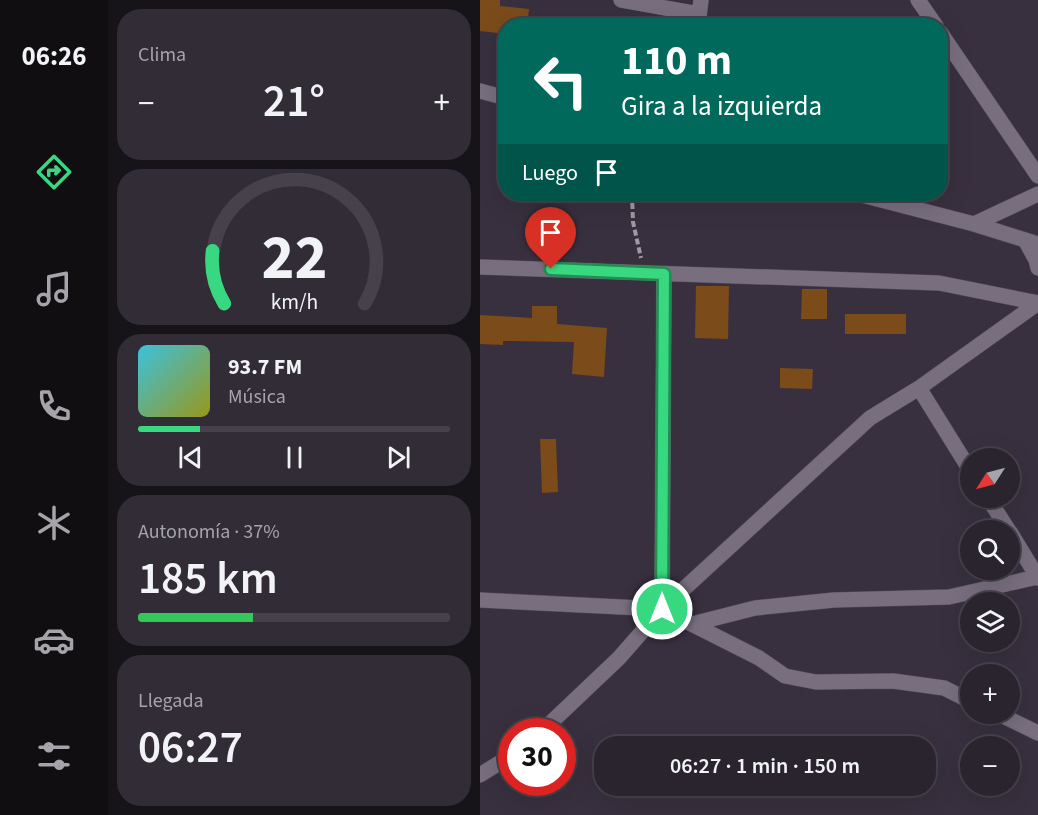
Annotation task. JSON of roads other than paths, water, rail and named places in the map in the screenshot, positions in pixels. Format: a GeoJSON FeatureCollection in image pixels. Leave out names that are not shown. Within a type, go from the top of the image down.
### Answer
{"type":"FeatureCollection","features":[{"type":"Feature","properties":{"kind":"street"},"geometry":{"type":"LineString","coordinates":[[621,0],[699,13]]}},
{"type":"Feature","properties":{"kind":"street"},"geometry":{"type":"LineString","coordinates":[[918,0],[930,18]]}},
{"type":"Feature","properties":{"kind":"street"},"geometry":{"type":"LineString","coordinates":[[948,44],[1038,176]]}},
{"type":"Feature","properties":{"kind":"street"},"geometry":{"type":"LineString","coordinates":[[480,91],[498,96]]}},
{"type":"Feature","properties":{"kind":"street"},"geometry":{"type":"LineString","coordinates":[[974,224],[1038,194]]}},
{"type":"Feature","properties":{"kind":"street"},"geometry":{"type":"LineString","coordinates":[[885,201],[974,224],[1031,242],[1038,268]]}},
{"type":"Feature","properties":{"kind":"street"},"geometry":{"type":"LineString","coordinates":[[480,267],[939,283],[1038,303]]}},
{"type":"Feature","properties":{"kind":"street"},"geometry":{"type":"LineString","coordinates":[[662,609],[664,274]]}},
{"type":"Feature","properties":{"kind":"street"},"geometry":{"type":"LineString","coordinates":[[555,718],[619,657],[662,609],[870,418],[919,388],[1038,303]]}},
{"type":"Feature","properties":{"kind":"street"},"geometry":{"type":"LineString","coordinates":[[919,388],[960,454]]}},
{"type":"Feature","properties":{"kind":"street"},"geometry":{"type":"LineString","coordinates":[[692,624],[754,608],[834,600],[949,597],[1038,577],[1020,549]]}},
{"type":"Feature","properties":{"kind":"street"},"geometry":{"type":"LineString","coordinates":[[480,600],[662,609],[759,658],[785,676],[816,682],[893,681],[944,688],[960,696]]}},
{"type":"Feature","properties":{"kind":"street"},"geometry":{"type":"LineString","coordinates":[[1020,724],[1038,733]]}},
{"type":"Feature","properties":{"kind":"street"},"geometry":{"type":"LineString","coordinates":[[480,775],[498,764]]}}]}
